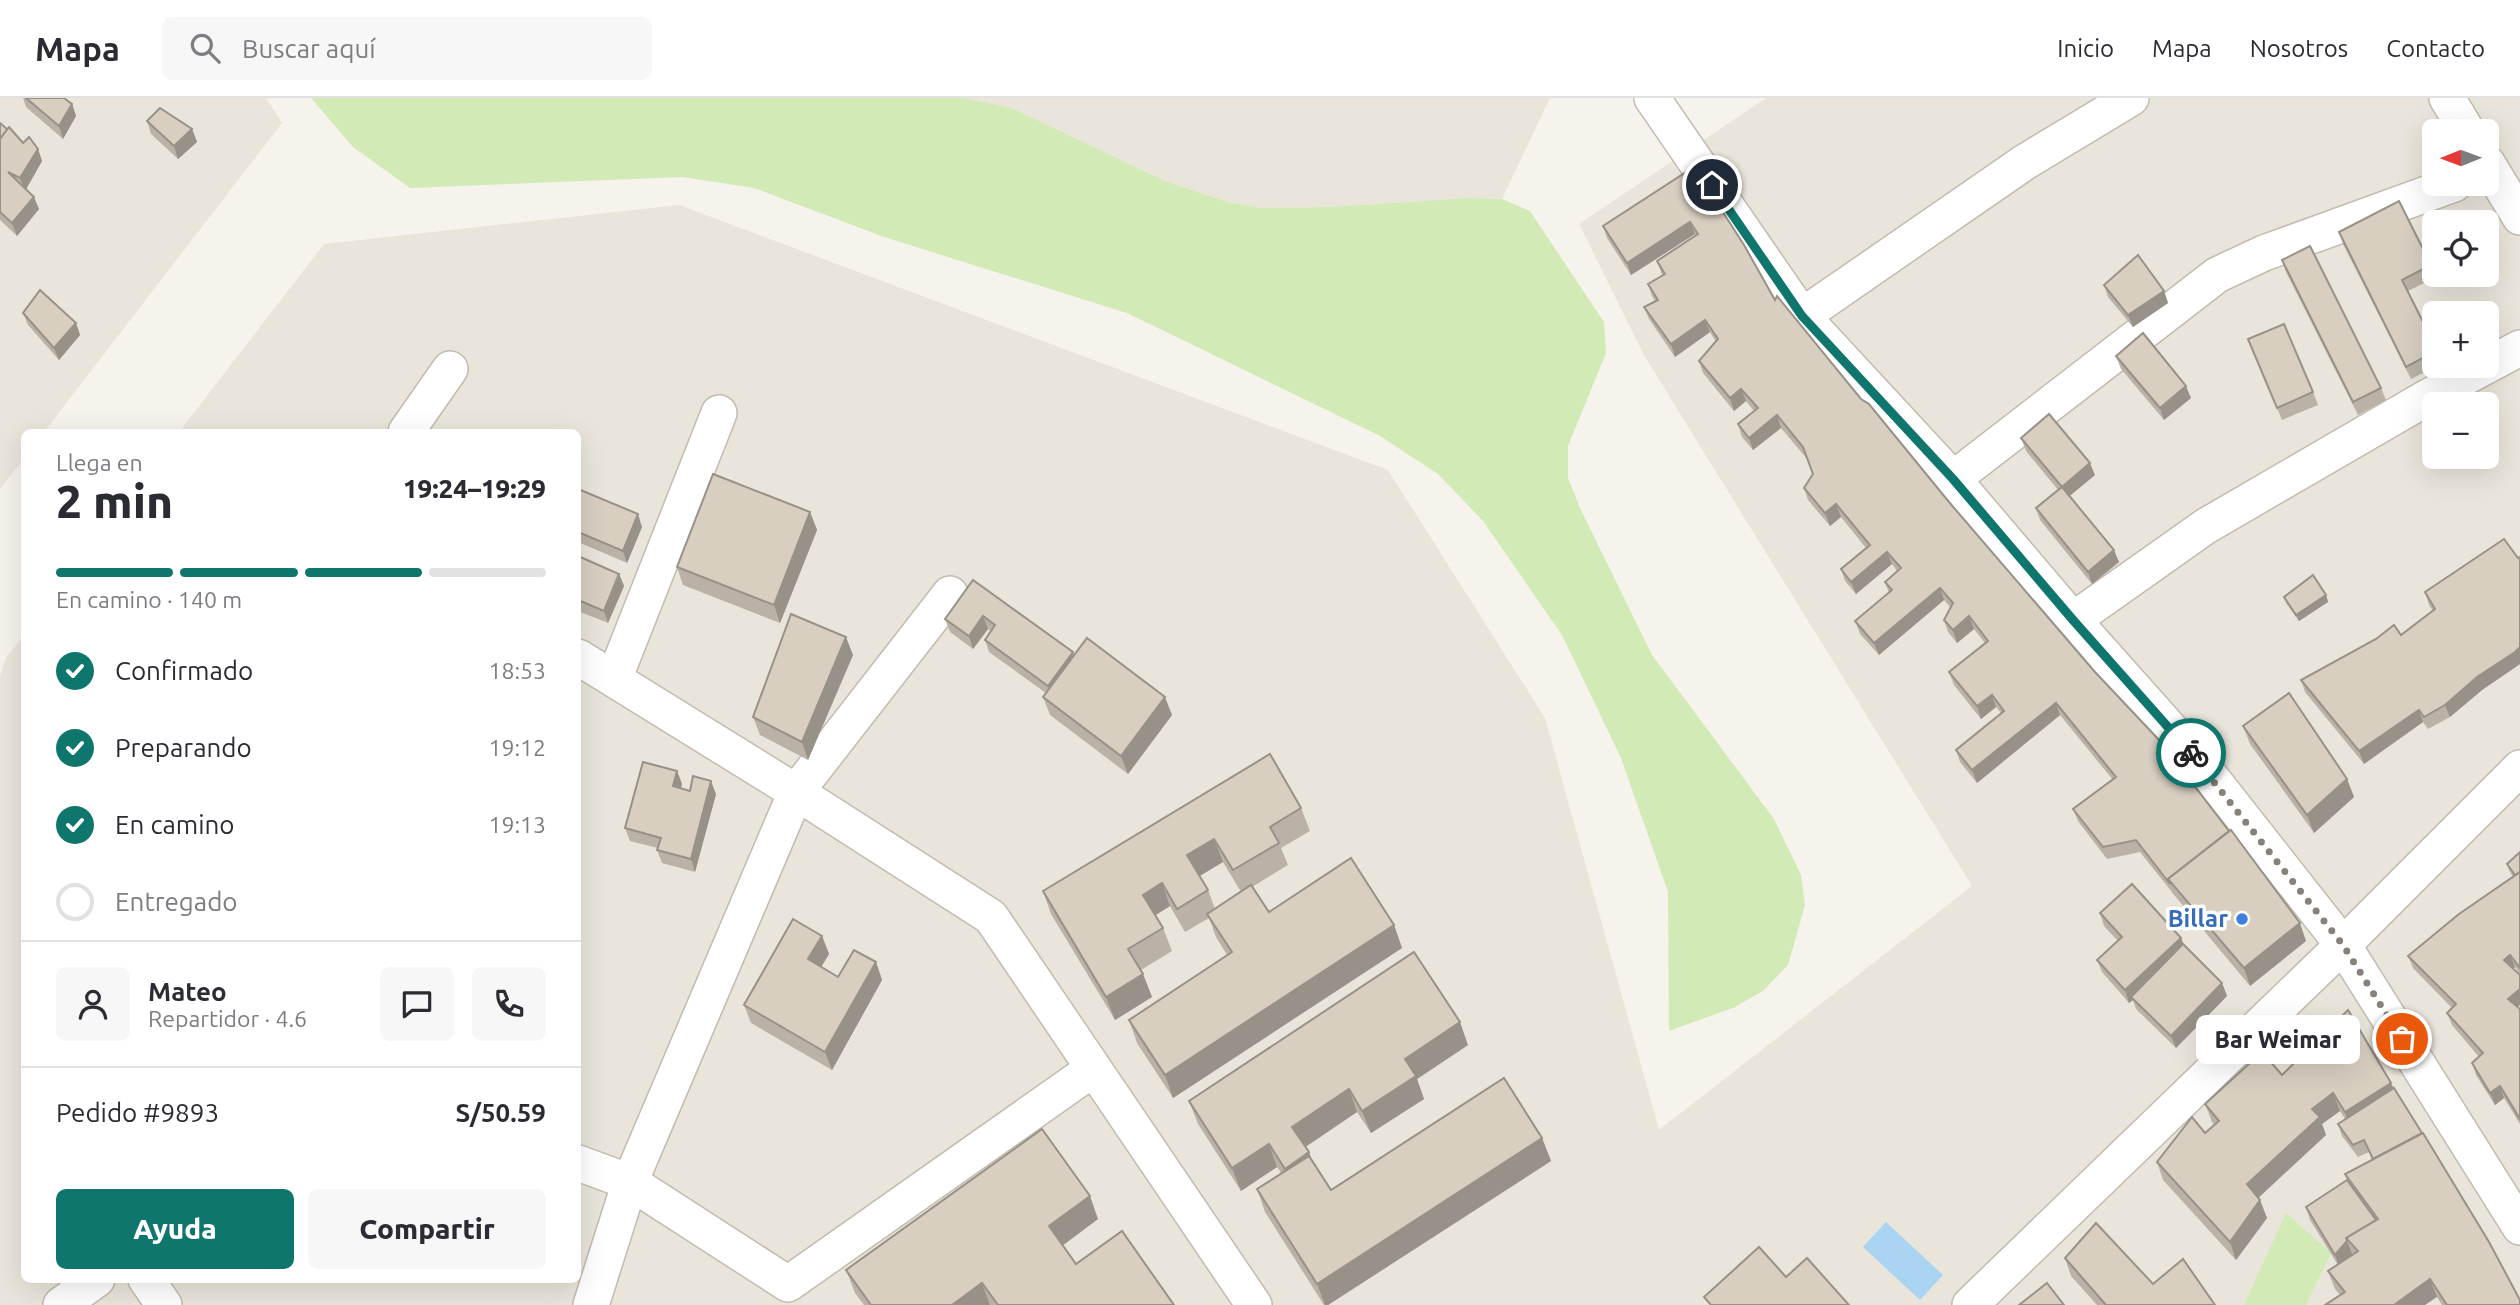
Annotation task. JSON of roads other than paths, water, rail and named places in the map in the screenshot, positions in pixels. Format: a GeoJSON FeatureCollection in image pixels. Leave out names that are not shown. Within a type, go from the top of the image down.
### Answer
{"type":"FeatureCollection","features":[{"type":"Feature","properties":{"kind":"street"},"geometry":{"type":"LineString","coordinates":[[1652,98],[1802,316],[1953,479],[2073,620],[2196,757],[2343,945],[2520,1227]]}},
{"type":"Feature","properties":{"kind":"street"},"geometry":{"type":"LineString","coordinates":[[1802,316],[2025,162],[2131,98]]}},
{"type":"Feature","properties":{"kind":"street"},"geometry":{"type":"LineString","coordinates":[[2447,98],[2460,119]]}},
{"type":"Feature","properties":{"kind":"street"},"geometry":{"type":"LineString","coordinates":[[2499,185],[2520,217]]}},
{"type":"Feature","properties":{"kind":"street"},"geometry":{"type":"LineString","coordinates":[[1953,479],[2217,275],[2264,253],[2422,196]]}},
{"type":"Feature","properties":{"kind":"street"},"geometry":{"type":"LineString","coordinates":[[2073,620],[2206,526],[2428,397],[2520,348]]}},
{"type":"Feature","properties":{"kind":"street"},"geometry":{"type":"LineString","coordinates":[[408,429],[450,369]]}},
{"type":"Feature","properties":{"kind":"street"},"geometry":{"type":"LineString","coordinates":[[614,679],[719,413]]}},
{"type":"Feature","properties":{"kind":"street"},"geometry":{"type":"LineString","coordinates":[[591,1305],[630,1182],[796,792],[950,594]]}},
{"type":"Feature","properties":{"kind":"street"},"geometry":{"type":"LineString","coordinates":[[581,659],[991,916],[1254,1305]]}},
{"type":"Feature","properties":{"kind":"street"},"geometry":{"type":"LineString","coordinates":[[1970,1305],[2343,945],[2520,768]]}},
{"type":"Feature","properties":{"kind":"street"},"geometry":{"type":"LineString","coordinates":[[581,1164],[630,1182],[788,1284],[1093,1069]]}},
{"type":"Feature","properties":{"kind":"street"},"geometry":{"type":"LineString","coordinates":[[61,1305],[91,1283]]}},
{"type":"Feature","properties":{"kind":"street"},"geometry":{"type":"LineString","coordinates":[[149,1283],[164,1305]]}},
{"type":"Feature","properties":{"kind":"water"},"geometry":{"type":"Polygon","coordinates":[[[1886,1222],[1943,1275],[1920,1300],[1863,1247],[1886,1222]]]}},
{"type":"Feature","properties":{"kind":"place","name":"Billar"},"geometry":{"type":"Point","coordinates":[2242,919]}},
{"type":"Feature","properties":{"kind":"place","name":"Bar Weimar"},"geometry":{"type":"Point","coordinates":[2402,1039]}}]}
